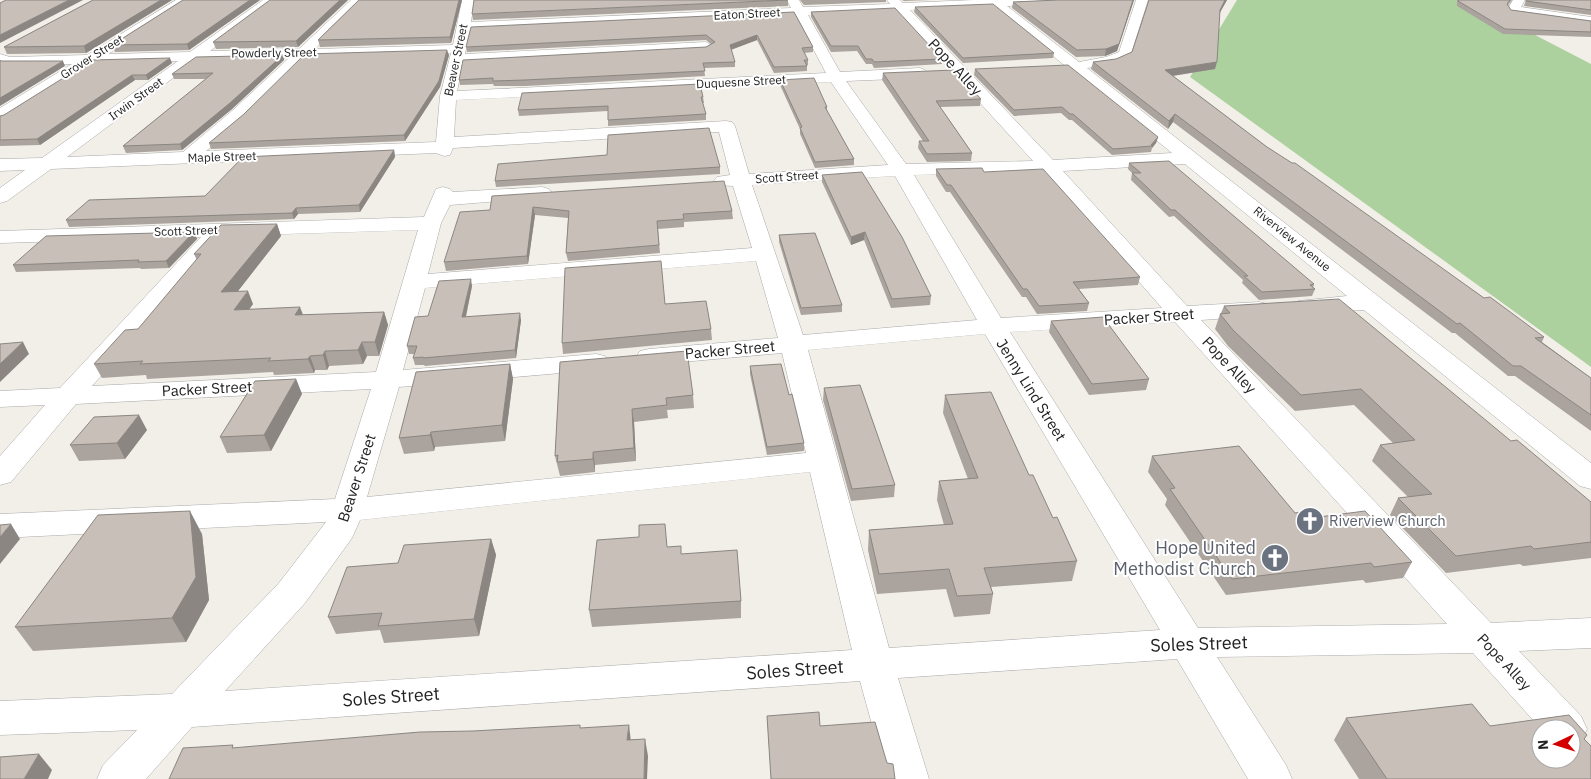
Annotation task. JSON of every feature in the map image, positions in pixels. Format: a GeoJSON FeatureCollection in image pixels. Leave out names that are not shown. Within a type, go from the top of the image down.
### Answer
{"type":"FeatureCollection","features":[{"type":"Feature","properties":{"kind":"street","name":"Grover Street"},"geometry":{"type":"LineString","coordinates":[[0,114],[185,0]]}},
{"type":"Feature","properties":{"kind":"street","name":"Irwin Street"},"geometry":{"type":"LineString","coordinates":[[0,197],[271,0]]}},
{"type":"Feature","properties":{"kind":"street"},"geometry":{"type":"LineString","coordinates":[[187,158],[239,114],[358,0]]}},
{"type":"Feature","properties":{"kind":"street","name":"Beaver Street"},"geometry":{"type":"LineString","coordinates":[[444,147],[448,96],[468,0]]}},
{"type":"Feature","properties":{"kind":"street"},"geometry":{"type":"LineString","coordinates":[[693,0],[697,16]]}},
{"type":"Feature","properties":{"kind":"street","name":"Eaton Street"},"geometry":{"type":"LineString","coordinates":[[464,26],[697,16],[796,6],[1059,0]]}},
{"type":"Feature","properties":{"kind":"street"},"geometry":{"type":"LineString","coordinates":[[1063,66],[1105,62],[1117,59],[1125,54],[1142,0]]}},
{"type":"Feature","properties":{"kind":"street","name":"Riverview Avenue"},"geometry":{"type":"LineString","coordinates":[[994,1],[1063,66],[1190,158],[1591,479]]}},
{"type":"Feature","properties":{"kind":"street","name":"Pope Alley"},"geometry":{"type":"LineString","coordinates":[[896,3],[952,71],[1048,166],[1182,315],[1558,719]]}},
{"type":"Feature","properties":{"kind":"street"},"geometry":{"type":"LineString","coordinates":[[1516,5],[1591,21]]}},
{"type":"Feature","properties":{"kind":"street","name":"Jenny Lind Street"},"geometry":{"type":"LineString","coordinates":[[796,6],[836,78],[901,170],[992,326],[1271,779]]}},
{"type":"Feature","properties":{"kind":"street","name":"Powderly Street"},"geometry":{"type":"LineString","coordinates":[[3,52],[9,61],[304,52],[458,54],[708,50],[697,16]]}},
{"type":"Feature","properties":{"kind":"street","name":"Duquesne Street"},"geometry":{"type":"LineString","coordinates":[[448,96],[714,79],[836,78],[952,71]]}},
{"type":"Feature","properties":{"kind":"street","name":"Maple Street"},"geometry":{"type":"LineString","coordinates":[[0,165],[444,147],[726,126],[741,180]]}},
{"type":"Feature","properties":{"kind":"street","name":"Scott Street"},"geometry":{"type":"LineString","coordinates":[[701,183],[901,170],[1048,166],[1190,158]]}},
{"type":"Feature","properties":{"kind":"street"},"geometry":{"type":"LineString","coordinates":[[741,180],[793,344],[874,664],[908,779]]}},
{"type":"Feature","properties":{"kind":"street","name":"Scott Street"},"geometry":{"type":"LineString","coordinates":[[0,237],[220,230],[562,192]]}},
{"type":"Feature","properties":{"kind":"street","name":"Beaver Street"},"geometry":{"type":"LineString","coordinates":[[118,779],[292,593],[340,530],[439,205]]}},
{"type":"Feature","properties":{"kind":"street"},"geometry":{"type":"LineString","coordinates":[[0,475],[68,396],[220,230]]}},
{"type":"Feature","properties":{"kind":"street"},"geometry":{"type":"LineString","coordinates":[[414,282],[764,254]]}},
{"type":"Feature","properties":{"kind":"street","name":"Packer Street"},"geometry":{"type":"LineString","coordinates":[[0,400],[387,380],[992,326],[1370,302]]}},
{"type":"Feature","properties":{"kind":"street"},"geometry":{"type":"LineString","coordinates":[[0,526],[347,510],[823,461]]}},
{"type":"Feature","properties":{"kind":"street","name":"Soles Street"},"geometry":{"type":"LineString","coordinates":[[0,718],[182,712],[1187,643],[1482,638],[1591,633]]}},
{"type":"Feature","properties":{"kind":"street"},"geometry":{"type":"LineString","coordinates":[[1581,744],[1591,755]]}},
{"type":"Feature","properties":{"kind":"green space"},"geometry":{"type":"Polygon","coordinates":[[[1237,0],[1489,0],[1485,9],[1591,64],[1591,367],[1190,77],[1237,0]]]}},
{"type":"Feature","properties":{"kind":"building"},"geometry":{"type":"Polygon","coordinates":[[[6,0],[69,0],[0,35],[0,3],[6,0]]]}},
{"type":"Feature","properties":{"kind":"building"},"geometry":{"type":"Polygon","coordinates":[[[93,0],[161,0],[84,46],[4,47],[93,0]]]}},
{"type":"Feature","properties":{"kind":"building"},"geometry":{"type":"Polygon","coordinates":[[[183,0],[250,0],[187,44],[112,45],[183,0]]]}},
{"type":"Feature","properties":{"kind":"building"},"geometry":{"type":"Polygon","coordinates":[[[270,0],[340,0],[296,41],[213,42],[270,0]]]}},
{"type":"Feature","properties":{"kind":"building"},"geometry":{"type":"Polygon","coordinates":[[[359,0],[459,0],[450,37],[318,40],[359,0]]]}},
{"type":"Feature","properties":{"kind":"building"},"geometry":{"type":"Polygon","coordinates":[[[474,0],[788,0],[472,14],[474,0]]]}},
{"type":"Feature","properties":{"kind":"building"},"geometry":{"type":"Polygon","coordinates":[[[1133,0],[1119,44],[1106,49],[1077,50],[1013,2],[1133,0]]]}},
{"type":"Feature","properties":{"kind":"building"},"geometry":{"type":"Polygon","coordinates":[[[1149,0],[1225,0],[1220,10],[1217,62],[1165,70],[1267,147],[1295,163],[1484,298],[1490,297],[1544,337],[1535,338],[1591,378],[1591,415],[1521,366],[1513,366],[1460,323],[1457,324],[1175,114],[1169,121],[1093,62],[1116,59],[1132,52],[1149,0]]]}},
{"type":"Feature","properties":{"kind":"building"},"geometry":{"type":"Polygon","coordinates":[[[1459,0],[1510,0],[1507,4],[1511,10],[1591,21],[1591,32],[1505,29],[1459,0]]]}},
{"type":"Feature","properties":{"kind":"building"},"geometry":{"type":"Polygon","coordinates":[[[1591,0],[1591,10],[1526,1],[1591,0]]]}},
{"type":"Feature","properties":{"kind":"building"},"geometry":{"type":"Polygon","coordinates":[[[993,4],[1054,53],[963,58],[915,7],[993,4]]]}},
{"type":"Feature","properties":{"kind":"building"},"geometry":{"type":"Polygon","coordinates":[[[895,8],[942,59],[874,62],[872,59],[866,59],[858,46],[831,46],[811,12],[895,8]]]}},
{"type":"Feature","properties":{"kind":"building"},"geometry":{"type":"Polygon","coordinates":[[[794,12],[813,47],[802,48],[808,60],[804,60],[807,66],[774,67],[757,35],[730,45],[735,62],[703,63],[705,71],[525,80],[493,81],[493,78],[459,80],[463,60],[706,47],[715,42],[706,35],[466,47],[471,27],[794,12]]]}},
{"type":"Feature","properties":{"kind":"building"},"geometry":{"type":"Polygon","coordinates":[[[447,50],[439,81],[404,135],[209,143],[244,114],[305,54],[447,50]]]}},
{"type":"Feature","properties":{"kind":"building"},"geometry":{"type":"Polygon","coordinates":[[[283,55],[230,103],[180,144],[123,146],[213,73],[172,74],[196,57],[283,55]]]}},
{"type":"Feature","properties":{"kind":"building"},"geometry":{"type":"Polygon","coordinates":[[[170,58],[146,75],[132,75],[37,139],[0,140],[0,116],[92,60],[170,58]]]}},
{"type":"Feature","properties":{"kind":"building"},"geometry":{"type":"Polygon","coordinates":[[[1,61],[63,61],[0,98],[1,61]]]}},
{"type":"Feature","properties":{"kind":"building"},"geometry":{"type":"Polygon","coordinates":[[[1068,65],[1158,137],[1152,146],[1113,149],[1073,114],[1070,114],[1062,107],[1014,110],[975,69],[1068,65]]]}},
{"type":"Feature","properties":{"kind":"building"},"geometry":{"type":"Polygon","coordinates":[[[954,70],[981,99],[936,101],[972,153],[927,154],[919,141],[929,141],[883,73],[954,70]]]}},
{"type":"Feature","properties":{"kind":"building"},"geometry":{"type":"Polygon","coordinates":[[[814,78],[827,107],[825,107],[854,159],[815,162],[800,128],[802,127],[780,80],[814,78]]]}},
{"type":"Feature","properties":{"kind":"building"},"geometry":{"type":"Polygon","coordinates":[[[700,84],[703,97],[701,97],[706,114],[608,120],[608,106],[518,110],[522,93],[700,84]]]}},
{"type":"Feature","properties":{"kind":"building"},"geometry":{"type":"Polygon","coordinates":[[[709,128],[720,167],[495,181],[498,164],[607,155],[608,135],[709,128]]]}},
{"type":"Feature","properties":{"kind":"building"},"geometry":{"type":"Polygon","coordinates":[[[394,150],[359,205],[296,208],[292,213],[66,220],[89,200],[205,196],[243,157],[394,150]]]}},
{"type":"Feature","properties":{"kind":"building"},"geometry":{"type":"Polygon","coordinates":[[[1169,161],[1314,284],[1310,285],[1315,289],[1262,292],[1244,276],[1248,276],[1175,210],[1171,210],[1132,173],[1141,173],[1129,163],[1169,161]]]}},
{"type":"Feature","properties":{"kind":"building"},"geometry":{"type":"Polygon","coordinates":[[[982,168],[984,172],[1043,169],[1140,277],[1073,282],[1089,303],[1039,306],[1027,289],[1023,289],[951,185],[947,185],[936,169],[982,168]]]}},
{"type":"Feature","properties":{"kind":"building"},"geometry":{"type":"Polygon","coordinates":[[[862,172],[902,237],[931,296],[892,299],[865,232],[851,237],[822,175],[862,172]]]}},
{"type":"Feature","properties":{"kind":"building"},"geometry":{"type":"Polygon","coordinates":[[[724,181],[732,211],[683,214],[684,219],[657,221],[659,245],[566,253],[569,211],[533,207],[527,256],[444,262],[460,212],[490,210],[492,196],[724,181]]]}},
{"type":"Feature","properties":{"kind":"building"},"geometry":{"type":"Polygon","coordinates":[[[277,224],[221,292],[248,291],[234,310],[300,307],[295,315],[384,312],[375,342],[362,342],[358,350],[325,351],[323,355],[310,356],[308,359],[268,361],[271,358],[140,364],[143,361],[94,364],[125,330],[138,329],[201,254],[194,254],[221,225],[277,224]]]}},
{"type":"Feature","properties":{"kind":"building"},"geometry":{"type":"Polygon","coordinates":[[[194,232],[166,261],[138,262],[139,260],[13,265],[46,236],[194,232]]]}},
{"type":"Feature","properties":{"kind":"building"},"geometry":{"type":"Polygon","coordinates":[[[815,233],[842,305],[801,308],[779,235],[815,233]]]}},
{"type":"Feature","properties":{"kind":"building"},"geometry":{"type":"Polygon","coordinates":[[[661,261],[665,304],[706,301],[711,329],[562,343],[565,268],[661,261]]]}},
{"type":"Feature","properties":{"kind":"building"},"geometry":{"type":"Polygon","coordinates":[[[471,279],[462,317],[520,313],[515,350],[413,358],[417,346],[407,346],[415,317],[428,316],[439,281],[471,279]]]}},
{"type":"Feature","properties":{"kind":"building"},"geometry":{"type":"Polygon","coordinates":[[[1339,299],[1511,441],[1517,440],[1591,502],[1591,542],[1534,549],[1531,546],[1456,556],[1398,498],[1432,494],[1380,445],[1415,440],[1361,389],[1301,395],[1233,330],[1220,314],[1230,313],[1224,306],[1339,299]]]}},
{"type":"Feature","properties":{"kind":"building"},"geometry":{"type":"Polygon","coordinates":[[[1103,317],[1149,379],[1092,384],[1051,321],[1103,317]]]}},
{"type":"Feature","properties":{"kind":"building"},"geometry":{"type":"Polygon","coordinates":[[[23,342],[0,364],[0,344],[23,342]]]}},
{"type":"Feature","properties":{"kind":"building"},"geometry":{"type":"Polygon","coordinates":[[[687,351],[693,395],[666,398],[667,405],[632,409],[634,448],[593,452],[593,459],[557,462],[558,455],[555,456],[560,362],[687,351]]]}},
{"type":"Feature","properties":{"kind":"building"},"geometry":{"type":"Polygon","coordinates":[[[510,364],[502,425],[431,432],[430,435],[399,438],[416,372],[510,364]]]}},
{"type":"Feature","properties":{"kind":"building"},"geometry":{"type":"Polygon","coordinates":[[[781,364],[789,395],[792,394],[804,443],[767,447],[750,366],[781,364]]]}},
{"type":"Feature","properties":{"kind":"building"},"geometry":{"type":"Polygon","coordinates":[[[296,379],[264,435],[220,437],[255,381],[296,379]]]}},
{"type":"Feature","properties":{"kind":"building"},"geometry":{"type":"Polygon","coordinates":[[[860,385],[895,485],[852,489],[824,388],[860,385]]]}},
{"type":"Feature","properties":{"kind":"building"},"geometry":{"type":"Polygon","coordinates":[[[991,392],[1029,475],[1033,475],[1053,518],[1057,517],[1077,561],[984,568],[993,594],[957,596],[949,569],[879,574],[869,530],[953,524],[939,481],[978,478],[945,395],[991,392]]]}},
{"type":"Feature","properties":{"kind":"building"},"geometry":{"type":"Polygon","coordinates":[[[139,415],[117,443],[70,445],[94,417],[139,415]]]}},
{"type":"Feature","properties":{"kind":"building"},"geometry":{"type":"Polygon","coordinates":[[[1239,446],[1295,513],[1306,511],[1311,518],[1365,511],[1412,562],[1374,567],[1371,563],[1232,579],[1170,489],[1175,488],[1152,456],[1239,446]]]}},
{"type":"Feature","properties":{"kind":"building"},"geometry":{"type":"Polygon","coordinates":[[[190,511],[196,577],[172,618],[15,627],[98,515],[190,511]]]}},
{"type":"Feature","properties":{"kind":"building"},"geometry":{"type":"Polygon","coordinates":[[[11,524],[0,537],[0,525],[11,524]]]}},
{"type":"Feature","properties":{"kind":"building"},"geometry":{"type":"Polygon","coordinates":[[[665,524],[667,547],[681,546],[681,554],[737,550],[741,601],[589,610],[597,540],[639,537],[639,525],[665,524]]]}},
{"type":"Feature","properties":{"kind":"building"},"geometry":{"type":"Polygon","coordinates":[[[491,539],[474,619],[378,626],[382,613],[328,617],[347,567],[398,563],[404,545],[491,539]]]}},
{"type":"Feature","properties":{"kind":"building"},"geometry":{"type":"Polygon","coordinates":[[[1472,704],[1490,726],[1531,720],[1531,769],[1581,769],[1581,728],[1587,735],[1584,739],[1591,746],[1591,779],[1387,779],[1346,718],[1472,704]]]}},
{"type":"Feature","properties":{"kind":"building"},"geometry":{"type":"Polygon","coordinates":[[[819,712],[820,726],[875,722],[887,763],[893,764],[895,779],[771,779],[767,716],[819,712]]]}},
{"type":"Feature","properties":{"kind":"building"},"geometry":{"type":"Polygon","coordinates":[[[1569,715],[1573,719],[1540,719],[1569,715]]]}},
{"type":"Feature","properties":{"kind":"building"},"geometry":{"type":"Polygon","coordinates":[[[580,725],[580,728],[629,725],[627,740],[645,739],[644,779],[169,779],[183,748],[233,745],[232,748],[420,732],[580,725]]]}},
{"type":"Feature","properties":{"kind":"building"},"geometry":{"type":"Polygon","coordinates":[[[39,754],[24,779],[0,779],[0,757],[39,754]]]}},
{"type":"Feature","properties":{"kind":"place","name":"Riverview Church"},"geometry":{"type":"Point","coordinates":[1310,521]}},
{"type":"Feature","properties":{"kind":"place","name":"Hope United Methodist Church"},"geometry":{"type":"Point","coordinates":[1275,558]}}]}
